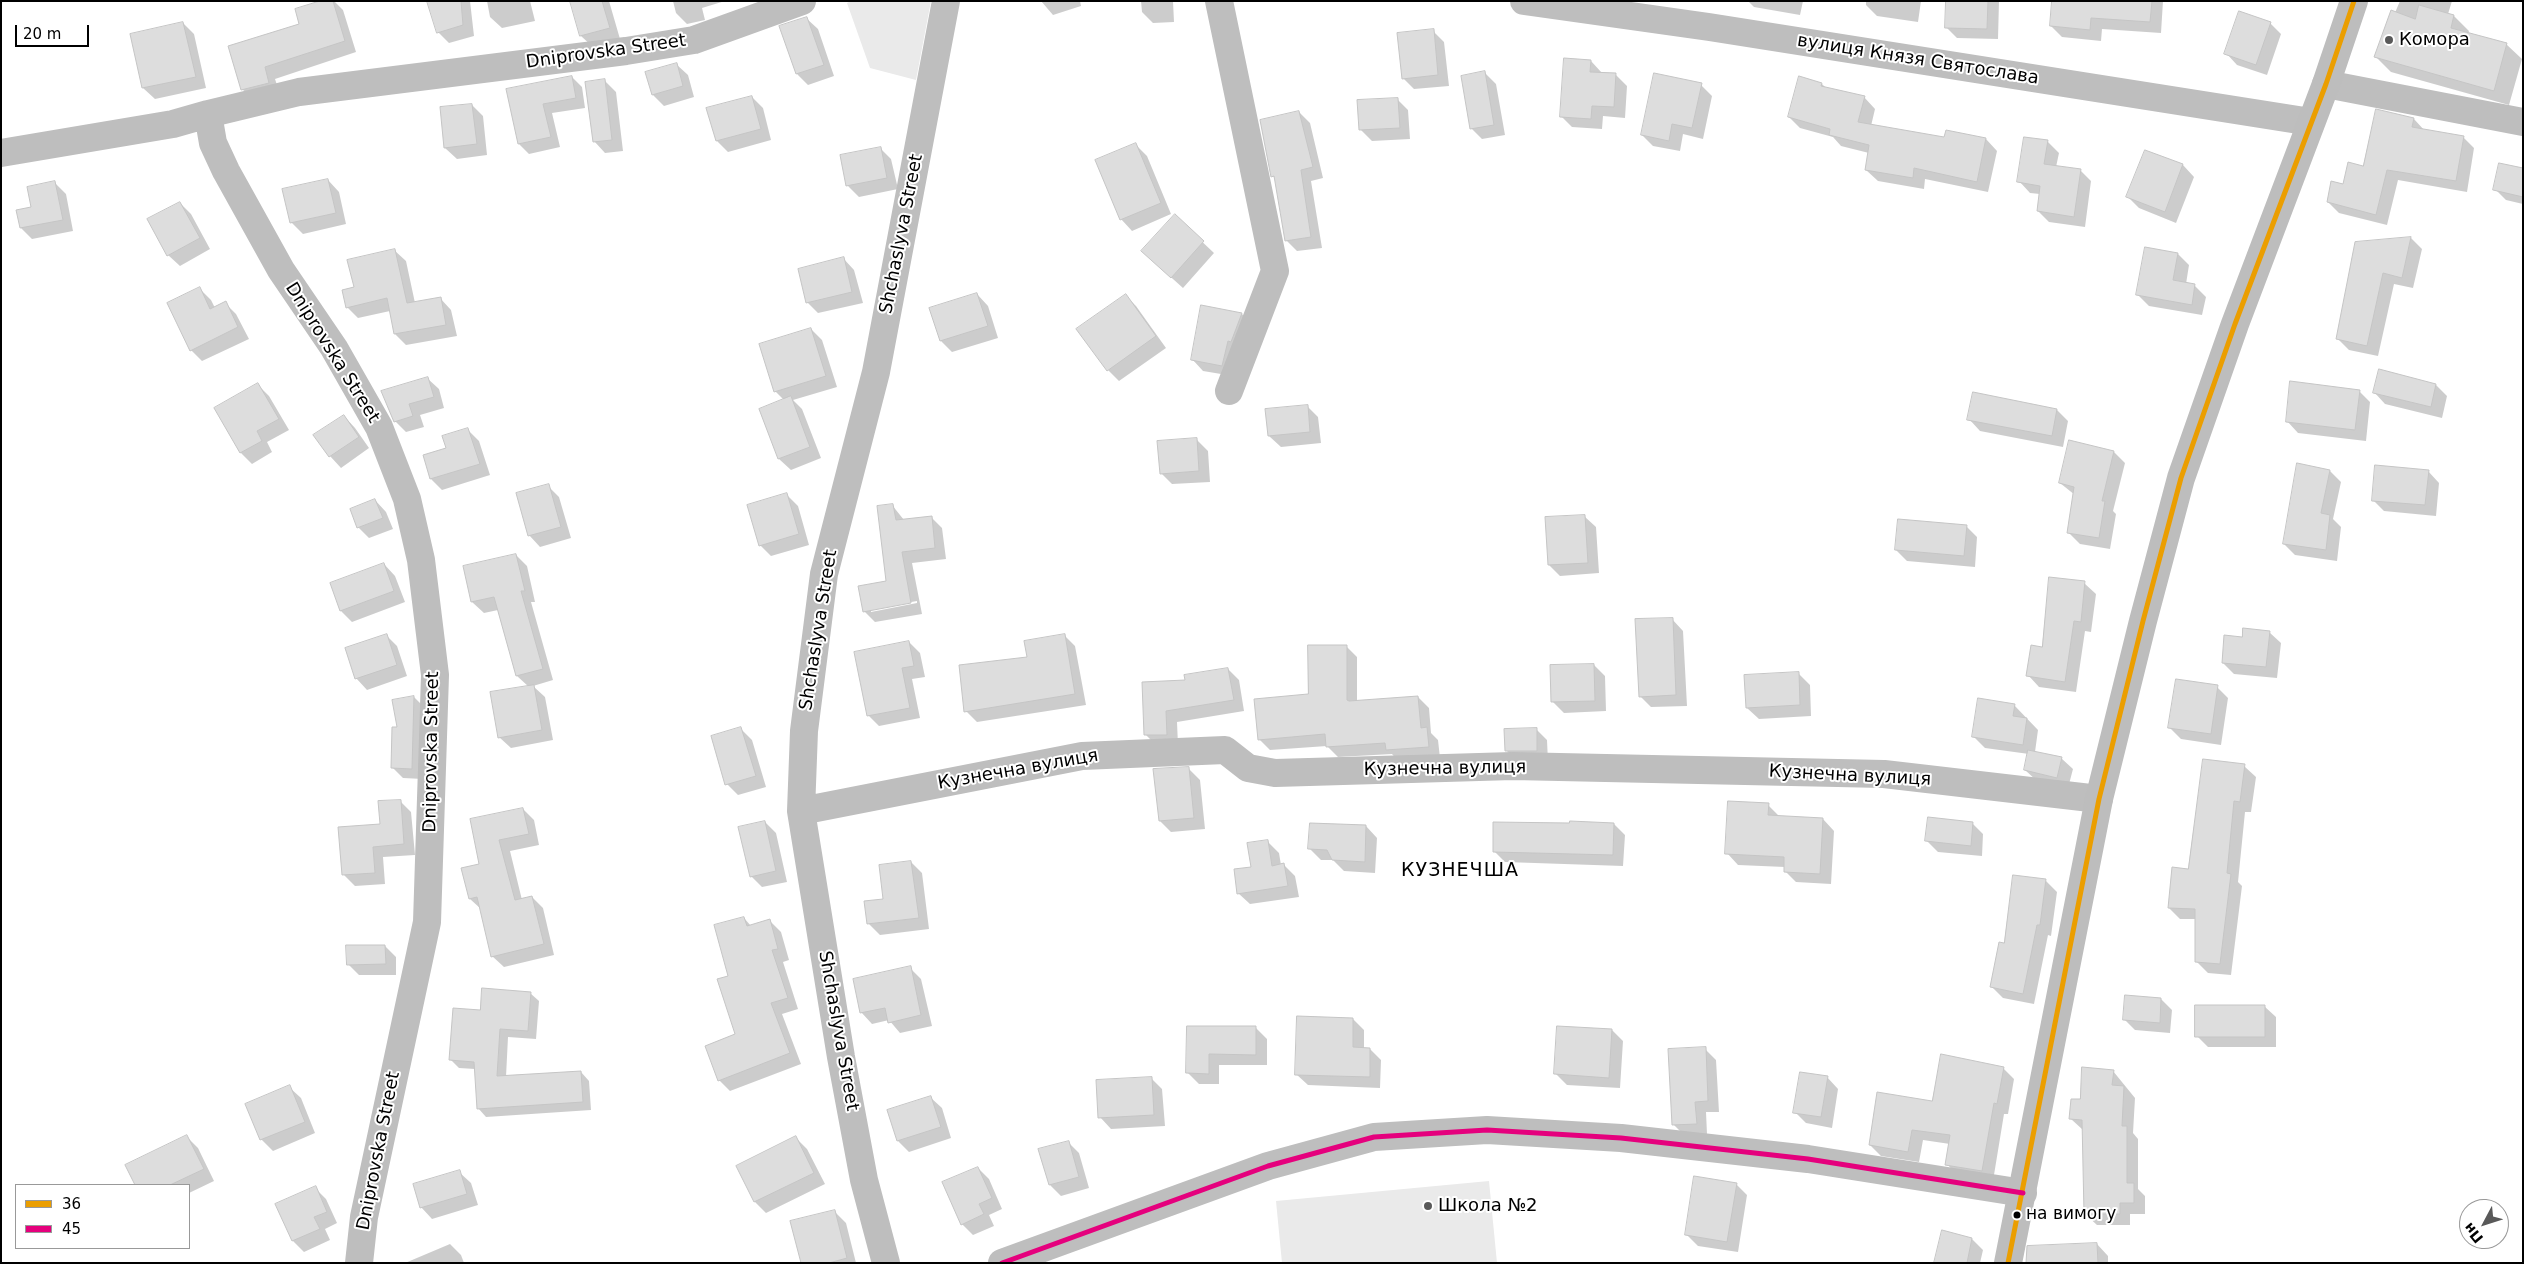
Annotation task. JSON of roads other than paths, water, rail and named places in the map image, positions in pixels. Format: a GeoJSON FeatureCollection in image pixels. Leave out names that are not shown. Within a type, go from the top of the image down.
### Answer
{"type":"FeatureCollection","features":[{"type":"Feature","properties":{"kind":"main road"},"geometry":{"type":"LineString","coordinates":[[2008,1263],[2100,799],[2142,621],[2181,478],[2235,324],[2326,84],[2354,1]]}},
{"type":"Feature","properties":{"kind":"street","name":"Dniprovska Street"},"geometry":{"type":"LineString","coordinates":[[359,1263],[364,1216],[427,922],[436,675],[421,560],[407,499],[378,427],[334,348],[281,270],[226,171],[213,143],[208,114],[299,92],[626,51],[694,40],[802,1]]}},
{"type":"Feature","properties":{"kind":"street","name":"Shchaslyva Street"},"geometry":{"type":"LineString","coordinates":[[886,1263],[864,1180],[841,1057],[801,811],[804,731],[824,574],[876,372],[946,1]]}},
{"type":"Feature","properties":{"kind":"street"},"geometry":{"type":"LineString","coordinates":[[1219,1],[1275,271],[1229,391]]}},
{"type":"Feature","properties":{"kind":"street","name":"вулиця Князя Святослава"},"geometry":{"type":"LineString","coordinates":[[1524,1],[1709,27],[2311,122]]}},
{"type":"Feature","properties":{"kind":"street"},"geometry":{"type":"LineString","coordinates":[[2326,84],[2523,122]]}},
{"type":"Feature","properties":{"kind":"street"},"geometry":{"type":"LineString","coordinates":[[1,153],[173,124],[208,114]]}},
{"type":"Feature","properties":{"kind":"street","name":"Кузнечна вулиця"},"geometry":{"type":"LineString","coordinates":[[801,811],[1082,756],[1225,750],[1248,768],[1275,773],[1513,766],[1884,774],[2100,799]]}},
{"type":"Feature","properties":{"kind":"street"},"geometry":{"type":"LineString","coordinates":[[1002,1263],[1268,1166],[1374,1137],[1487,1130],[1621,1138],[1808,1158],[2023,1193]]}},
{"type":"Feature","properties":{"kind":"place","name":"Комора"},"geometry":{"type":"Point","coordinates":[2389,40]}},
{"type":"Feature","properties":{"kind":"place","name":"Школа №2"},"geometry":{"type":"Point","coordinates":[1428,1206]}},
{"type":"Feature","properties":{"kind":"place","name":"на вимогу"},"geometry":{"type":"Point","coordinates":[2017,1215]}},
{"type":"Feature","properties":{"kind":"district","name":"КУЗНЕЧША"},"geometry":{"type":"Point","coordinates":[1460,871]}}]}
